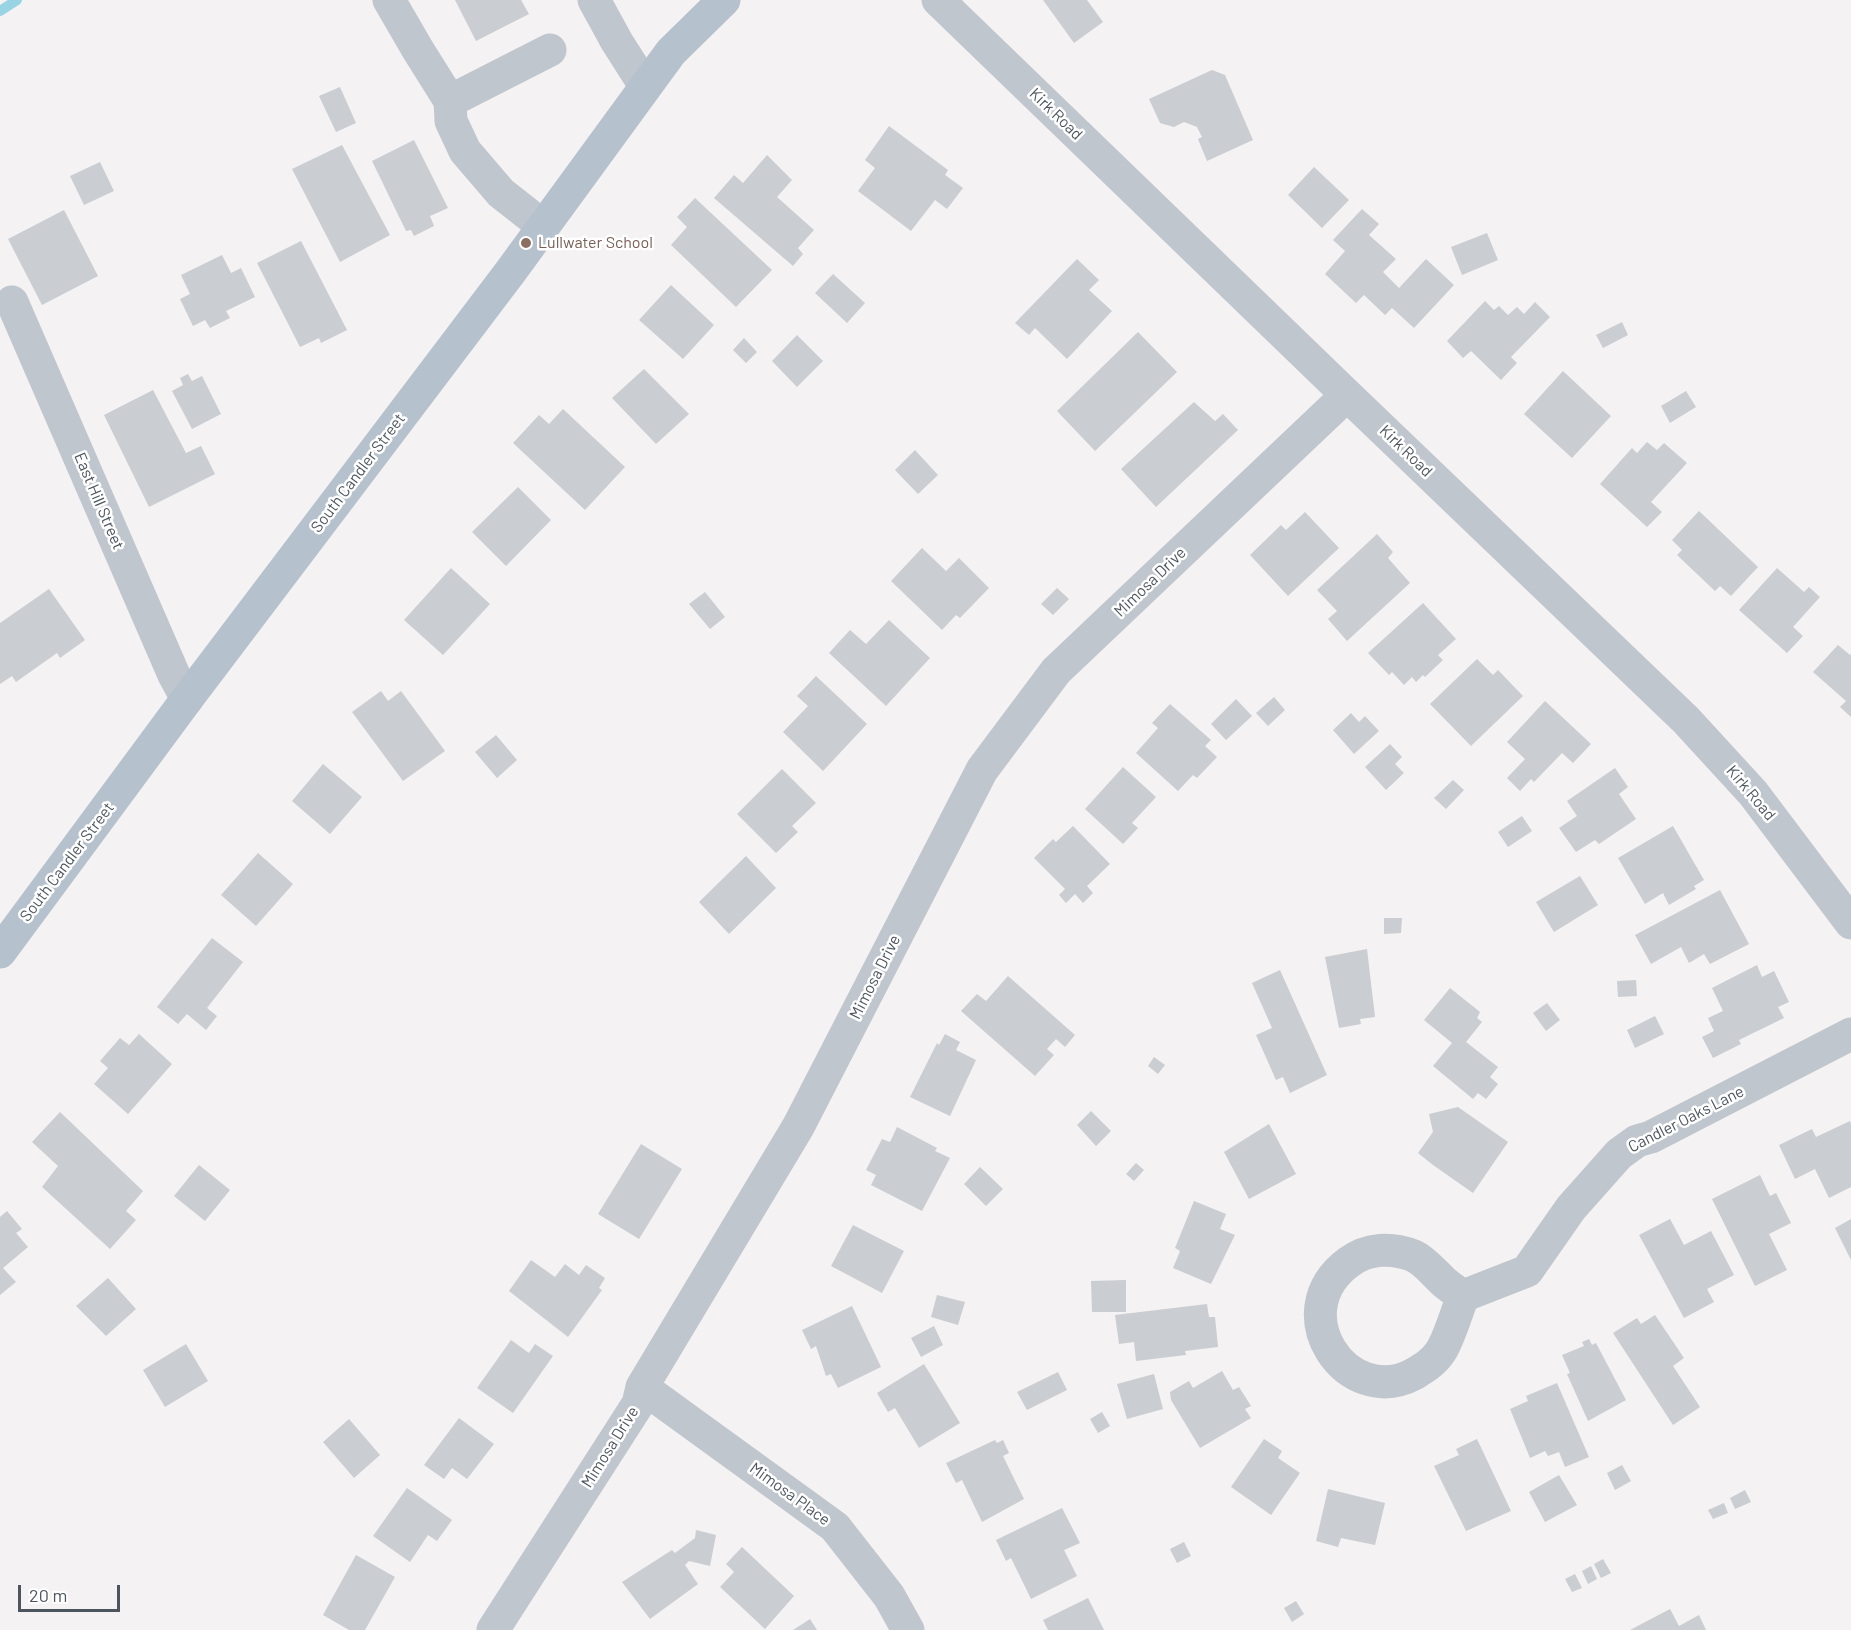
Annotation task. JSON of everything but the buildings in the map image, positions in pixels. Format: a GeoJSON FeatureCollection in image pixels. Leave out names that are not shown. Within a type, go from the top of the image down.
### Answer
{"type":"FeatureCollection","features":[{"type":"Feature","properties":{"kind":"main road","name":"South Candler Street"},"geometry":{"type":"LineString","coordinates":[[0,952],[543,226],[645,86],[671,52],[723,0]]}},
{"type":"Feature","properties":{"kind":"street"},"geometry":{"type":"LineString","coordinates":[[389,0],[450,101],[451,121],[465,151],[501,193],[543,226]]}},
{"type":"Feature","properties":{"kind":"street"},"geometry":{"type":"LineString","coordinates":[[594,0],[645,86]]}},
{"type":"Feature","properties":{"kind":"street","name":"Kirk Road"},"geometry":{"type":"LineString","coordinates":[[938,0],[1686,720],[1753,794],[1851,923]]}},
{"type":"Feature","properties":{"kind":"street"},"geometry":{"type":"LineString","coordinates":[[450,101],[550,50]]}},
{"type":"Feature","properties":{"kind":"street","name":"East Hill Street"},"geometry":{"type":"LineString","coordinates":[[12,302],[174,675],[187,699]]}},
{"type":"Feature","properties":{"kind":"street","name":"Mimosa Drive"},"geometry":{"type":"LineString","coordinates":[[493,1630],[638,1404],[642,1387],[798,1127],[982,770],[1056,671],[1347,395]]}},
{"type":"Feature","properties":{"kind":"street","name":"Candler Oaks Lane"},"geometry":{"type":"LineString","coordinates":[[1463,1296],[1527,1271],[1571,1208],[1619,1154],[1637,1141],[1651,1137],[1851,1034]]}},
{"type":"Feature","properties":{"kind":"street"},"geometry":{"type":"LineString","coordinates":[[1375,1250],[1396,1250],[1416,1257],[1463,1296],[1442,1351],[1427,1367],[1407,1378],[1385,1382],[1364,1378],[1344,1366],[1330,1350],[1321,1329],[1320,1307],[1327,1287],[1339,1269],[1355,1257],[1375,1250]]}},
{"type":"Feature","properties":{"kind":"street","name":"Mimosa Place"},"geometry":{"type":"LineString","coordinates":[[642,1387],[835,1527],[890,1596],[908,1630]]}},
{"type":"Feature","properties":{"kind":"waterway"},"geometry":{"type":"LineString","coordinates":[[0,11],[17,0]]}},
{"type":"Feature","properties":{"kind":"place","name":"Lullwater School"},"geometry":{"type":"Point","coordinates":[526,243]}}]}
